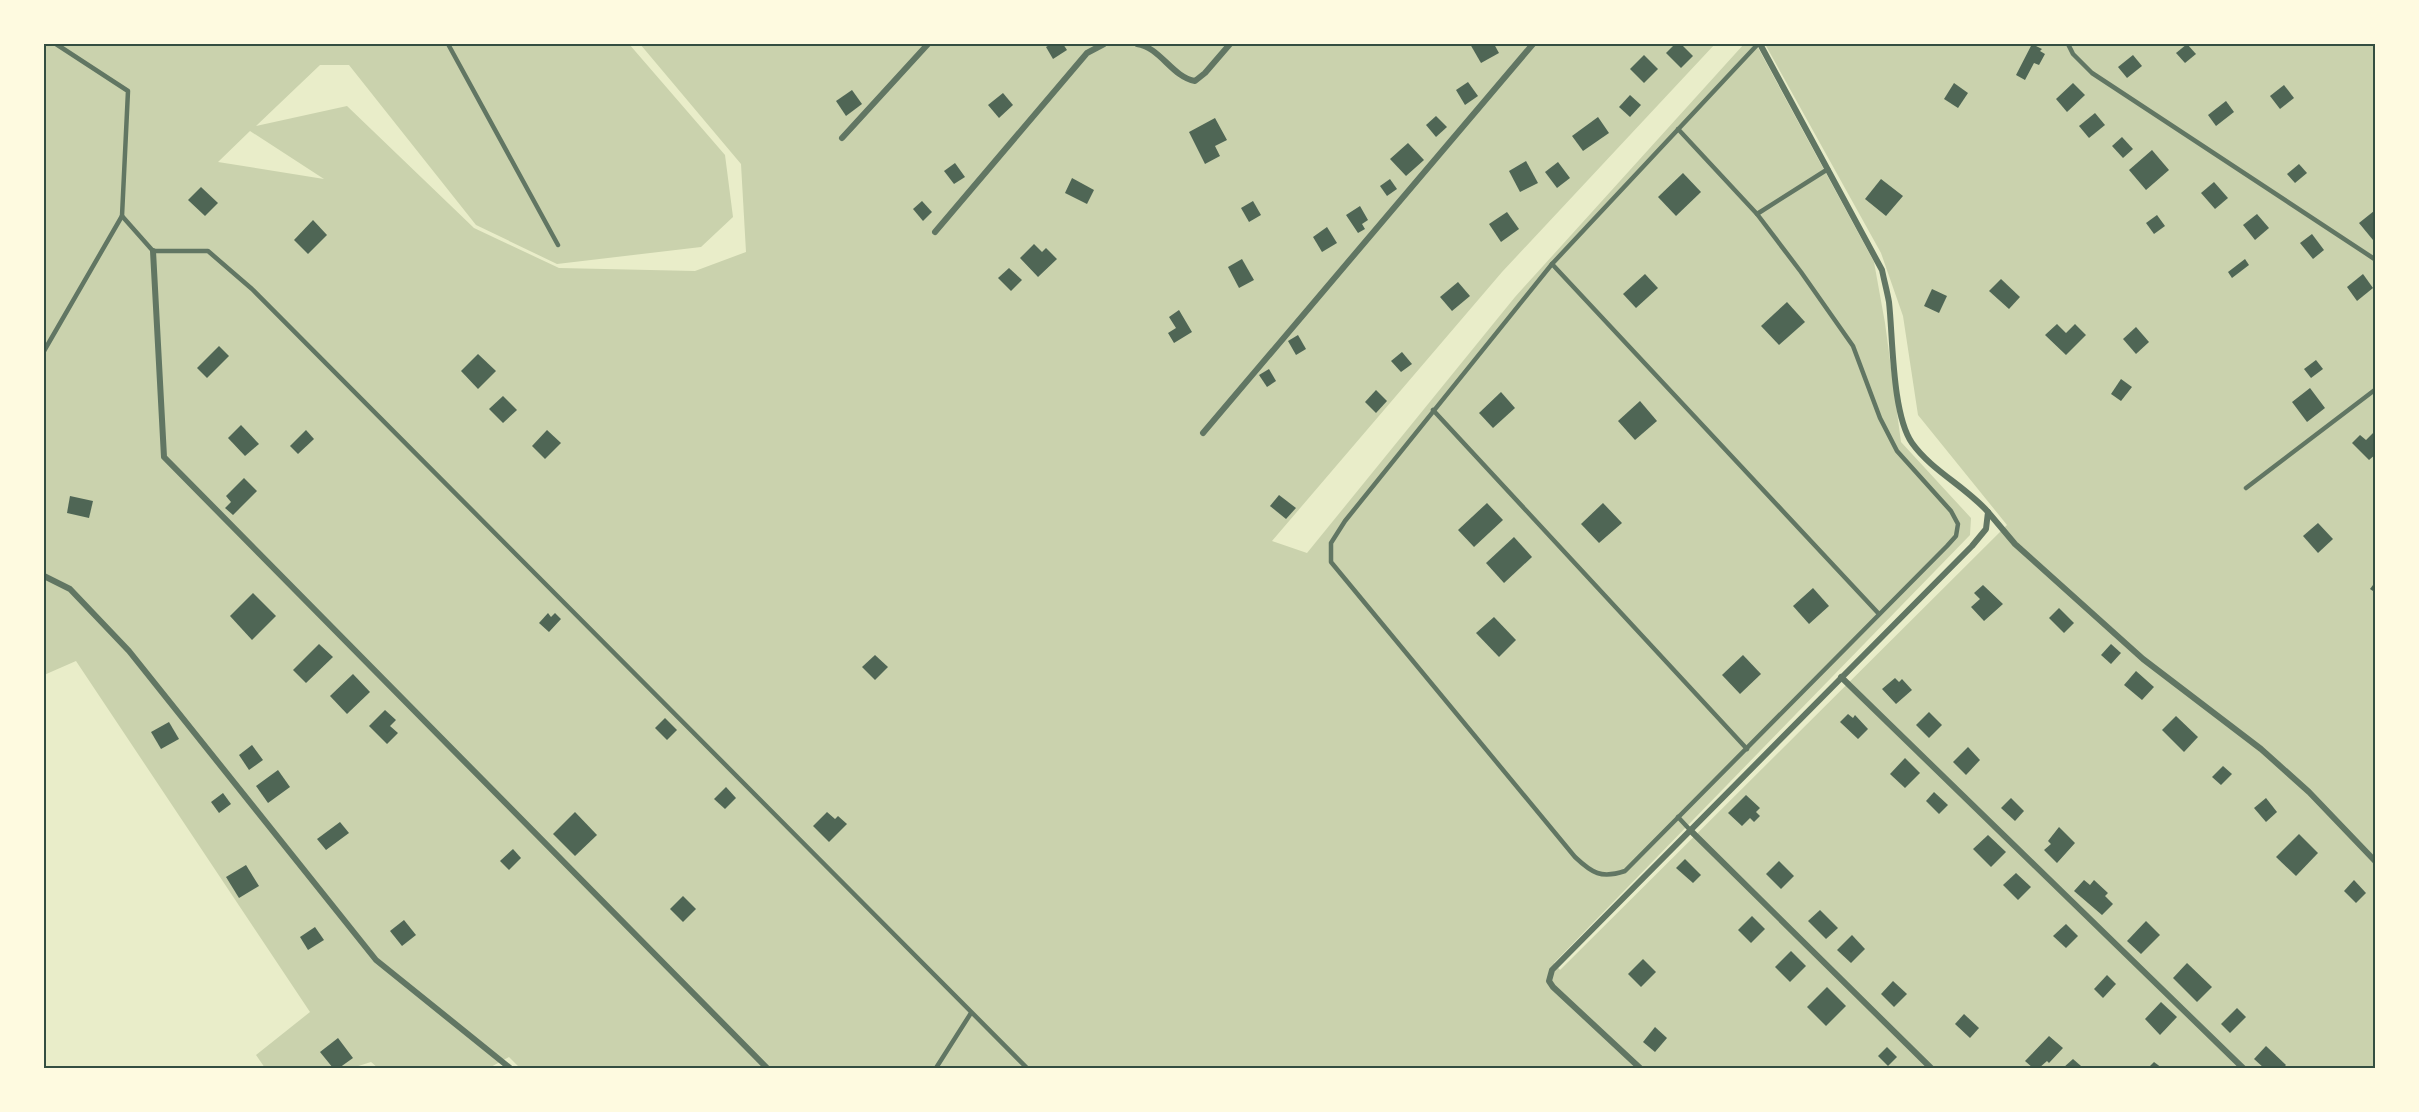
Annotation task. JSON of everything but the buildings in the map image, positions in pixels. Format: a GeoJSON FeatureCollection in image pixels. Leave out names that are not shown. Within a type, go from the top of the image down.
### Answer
{"type":"FeatureCollection","features":[{"type":"Feature","properties":{"kind":"street"},"geometry":{"type":"LineString","coordinates":[[842,138],[928,44]]}},
{"type":"Feature","properties":{"kind":"street"},"geometry":{"type":"LineString","coordinates":[[935,232],[1087,53],[1104,44]]}},
{"type":"Feature","properties":{"kind":"street"},"geometry":{"type":"LineString","coordinates":[[1137,44],[1143,44],[1172,66],[1184,79],[1195,81],[1230,44]]}},
{"type":"Feature","properties":{"kind":"street"},"geometry":{"type":"LineString","coordinates":[[1203,433],[1533,44]]}},
{"type":"Feature","properties":{"kind":"street"},"geometry":{"type":"LineString","coordinates":[[1759,44],[1882,270],[1888,299],[1903,421],[1912,442],[1928,460],[1975,498],[2015,544],[2144,659],[2261,749],[2301,785],[2376,862]]}},
{"type":"Feature","properties":{"kind":"street"},"geometry":{"type":"LineString","coordinates":[[153,251],[164,458],[767,1068]]}},
{"type":"Feature","properties":{"kind":"street"},"geometry":{"type":"LineString","coordinates":[[1640,1068],[1553,987],[1549,981],[1552,970],[1972,546],[1986,529],[1988,512]]}},
{"type":"Feature","properties":{"kind":"street"},"geometry":{"type":"LineString","coordinates":[[44,576],[70,589],[129,651],[376,960],[510,1068]]}},
{"type":"Feature","properties":{"kind":"street"},"geometry":{"type":"LineString","coordinates":[[1841,677],[2243,1068]]}},
{"type":"Feature","properties":{"kind":"street"},"geometry":{"type":"LineString","coordinates":[[1691,831],[1931,1068]]}},
{"type":"Feature","properties":{"kind":"lane"},"geometry":{"type":"LineString","coordinates":[[44,351],[122,216],[128,91],[56,44]]}},
{"type":"Feature","properties":{"kind":"lane"},"geometry":{"type":"LineString","coordinates":[[448,44],[558,245]]}},
{"type":"Feature","properties":{"kind":"lane"},"geometry":{"type":"LineString","coordinates":[[1678,129],[1757,214],[1853,346],[1880,418],[1897,451],[1951,511],[1958,524],[1956,536],[1747,749],[1625,872],[1611,876],[1591,871],[1575,857],[1331,562],[1331,543],[1345,521],[1552,264],[1678,129],[1759,44]]}},
{"type":"Feature","properties":{"kind":"lane"},"geometry":{"type":"LineString","coordinates":[[2068,44],[2073,54],[2092,73],[2376,261]]}},
{"type":"Feature","properties":{"kind":"lane"},"geometry":{"type":"LineString","coordinates":[[1757,214],[1828,169]]}},
{"type":"Feature","properties":{"kind":"lane"},"geometry":{"type":"LineString","coordinates":[[122,216],[153,251],[208,251],[252,289],[1027,1068]]}},
{"type":"Feature","properties":{"kind":"lane"},"geometry":{"type":"LineString","coordinates":[[1552,264],[1879,614]]}},
{"type":"Feature","properties":{"kind":"lane"},"geometry":{"type":"LineString","coordinates":[[2246,488],[2376,389]]}},
{"type":"Feature","properties":{"kind":"lane"},"geometry":{"type":"LineString","coordinates":[[1433,410],[1747,749]]}},
{"type":"Feature","properties":{"kind":"lane"},"geometry":{"type":"LineString","coordinates":[[1678,817],[1691,831]]}},
{"type":"Feature","properties":{"kind":"lane"},"geometry":{"type":"LineString","coordinates":[[936,1068],[971,1014]]}},
{"type":"Feature","properties":{"kind":"green space"},"geometry":{"type":"Polygon","coordinates":[[[44,44],[629,44],[725,155],[733,217],[701,247],[557,264],[476,225],[349,65],[320,65],[256,126],[347,106],[474,228],[559,268],[695,271],[746,252],[741,164],[640,44],[1715,44],[1502,272],[1272,541],[1307,553],[1515,297],[1744,44],[1756,44],[1874,262],[1885,323],[1901,442],[1971,518],[1970,535],[1554,963],[1560,970],[2007,525],[1918,415],[1903,316],[1881,253],[1765,44],[2375,44],[2375,1068],[520,1068],[509,1057],[489,1068],[378,1068],[371,1062],[352,1068],[265,1068],[256,1055],[310,1012],[76,661],[44,675],[44,44]],[[250,131],[218,162],[324,179],[250,131]]]}}]}
